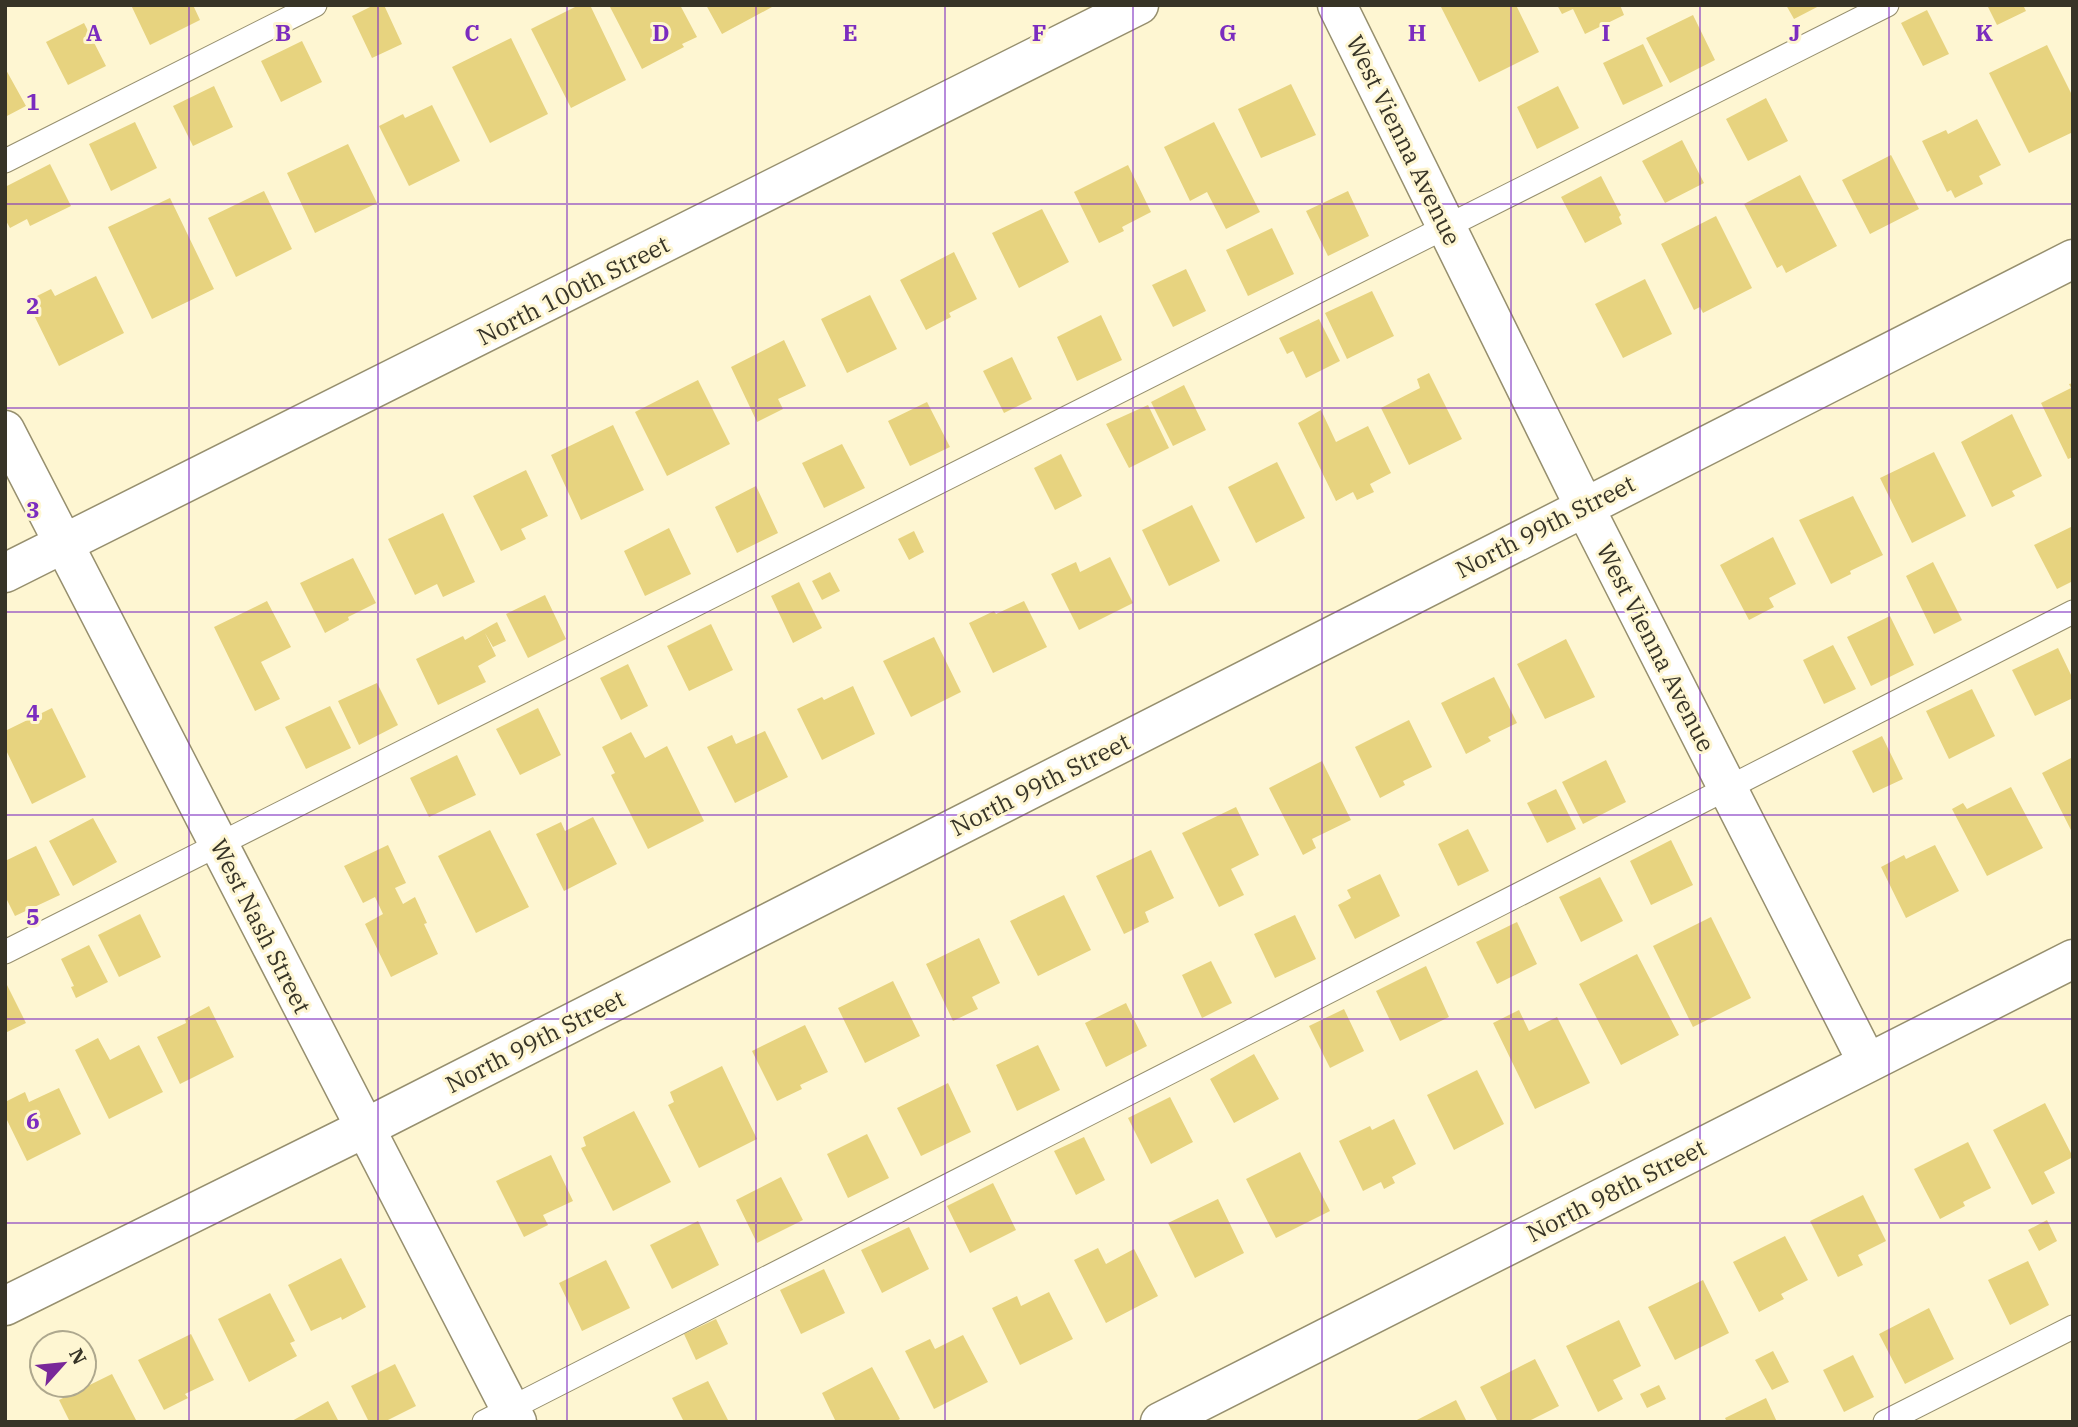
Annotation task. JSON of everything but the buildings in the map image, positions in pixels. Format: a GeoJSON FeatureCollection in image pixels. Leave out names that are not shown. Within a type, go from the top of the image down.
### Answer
{"type":"FeatureCollection","features":[{"type":"Feature","properties":{"kind":"street","name":"North 100th Street"},"geometry":{"type":"LineString","coordinates":[[5,573],[1139,5]]}},
{"type":"Feature","properties":{"kind":"street","name":"West Vienna Avenue"},"geometry":{"type":"LineString","coordinates":[[1338,5],[1584,506],[1867,1062]]}},
{"type":"Feature","properties":{"kind":"street","name":"North 99th Street"},"geometry":{"type":"LineString","coordinates":[[5,1306],[365,1128],[2073,259]]}},
{"type":"Feature","properties":{"kind":"street","name":"West Nash Street"},"geometry":{"type":"LineString","coordinates":[[5,429],[365,1128],[504,1417]]}},
{"type":"Feature","properties":{"kind":"street","name":"North 98th Street"},"geometry":{"type":"LineString","coordinates":[[1160,1422],[2073,958]]}},
{"type":"Feature","properties":{"kind":"lane"},"geometry":{"type":"LineString","coordinates":[[5,161],[316,5]]}},
{"type":"Feature","properties":{"kind":"lane"},"geometry":{"type":"LineString","coordinates":[[5,952],[1887,5]]}},
{"type":"Feature","properties":{"kind":"lane"},"geometry":{"type":"LineString","coordinates":[[504,1417],[2073,612]]}},
{"type":"Feature","properties":{"kind":"lane"},"geometry":{"type":"LineString","coordinates":[[1885,1422],[2073,1327]]}}]}
